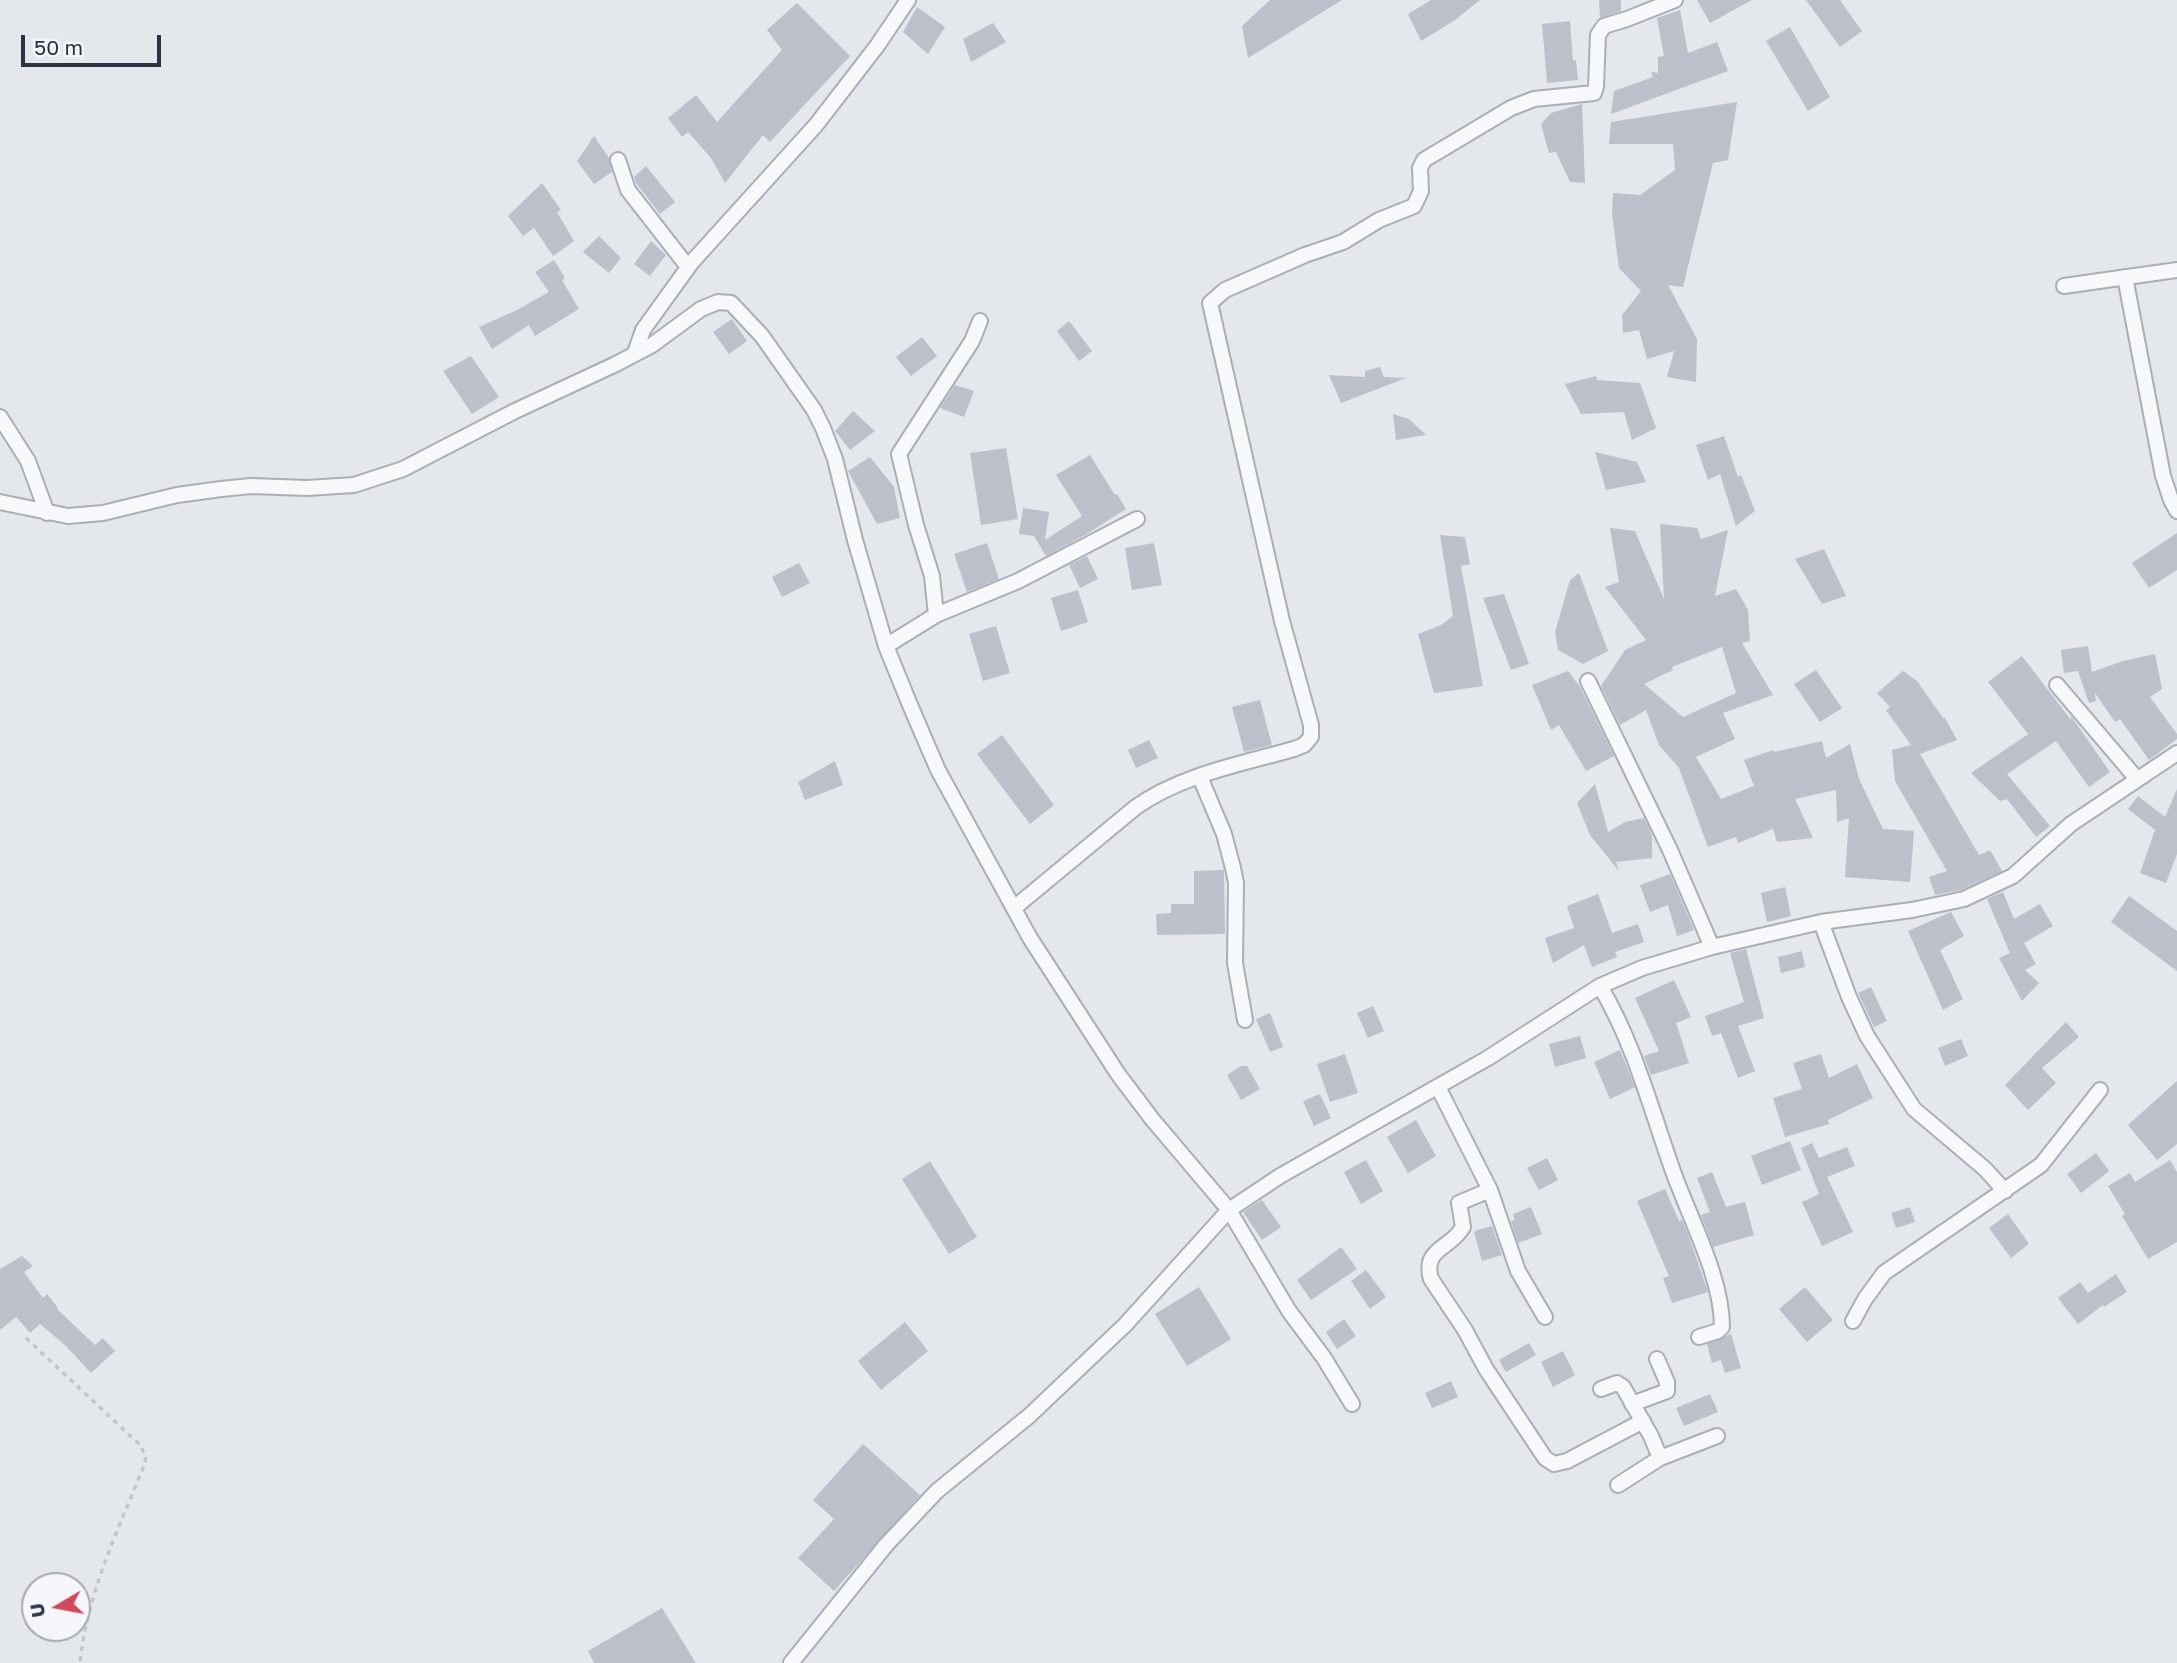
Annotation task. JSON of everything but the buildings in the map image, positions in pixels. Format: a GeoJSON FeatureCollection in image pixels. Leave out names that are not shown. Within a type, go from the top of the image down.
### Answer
{"type":"FeatureCollection","features":[{"type":"Feature","properties":{"kind":"street"},"geometry":{"type":"LineString","coordinates":[[635,353],[643,330],[688,267],[816,125],[877,46],[908,0]]}},
{"type":"Feature","properties":{"kind":"street"},"geometry":{"type":"LineString","coordinates":[[1014,908],[1154,794],[1200,777],[1294,749],[1304,745],[1311,737],[1311,725],[1282,621],[1210,303],[1225,290],[1305,255],[1343,242],[1379,220],[1414,206],[1421,191],[1420,168],[1424,160],[1492,118],[1534,99],[1594,93],[1598,35],[1604,26],[1675,0]]}},
{"type":"Feature","properties":{"kind":"street"},"geometry":{"type":"LineString","coordinates":[[618,160],[628,190],[688,267]]}},
{"type":"Feature","properties":{"kind":"street"},"geometry":{"type":"LineString","coordinates":[[2064,286],[2177,270]]}},
{"type":"Feature","properties":{"kind":"street"},"geometry":{"type":"LineString","coordinates":[[2125,277],[2163,477],[2177,511]]}},
{"type":"Feature","properties":{"kind":"street"},"geometry":{"type":"LineString","coordinates":[[0,502],[68,516],[103,513],[177,495],[251,486],[307,488],[354,485],[403,469],[652,345],[701,309],[724,301],[731,303],[762,336],[814,410],[823,428],[835,459],[886,646],[938,769],[1030,938],[1118,1074],[1152,1119],[1229,1210],[1289,1311],[1324,1358],[1352,1404]]}},
{"type":"Feature","properties":{"kind":"street"},"geometry":{"type":"LineString","coordinates":[[936,615],[932,576],[916,525],[899,454],[972,341],[980,321]]}},
{"type":"Feature","properties":{"kind":"street"},"geometry":{"type":"LineString","coordinates":[[0,417],[28,461],[47,513]]}},
{"type":"Feature","properties":{"kind":"street"},"geometry":{"type":"LineString","coordinates":[[886,646],[936,615],[1018,581],[1137,519]]}},
{"type":"Feature","properties":{"kind":"street"},"geometry":{"type":"LineString","coordinates":[[1588,681],[1670,850],[1712,947]]}},
{"type":"Feature","properties":{"kind":"street"},"geometry":{"type":"LineString","coordinates":[[2057,685],[2137,779]]}},
{"type":"Feature","properties":{"kind":"street"},"geometry":{"type":"LineString","coordinates":[[791,1663],[886,1545],[937,1491],[1029,1416],[1125,1325],[1229,1210],[1280,1176],[1536,1029],[1600,986],[1642,968],[1712,947],[1821,922],[1912,911],[1964,899],[2013,876],[2071,824],[2177,753]]}},
{"type":"Feature","properties":{"kind":"street"},"geometry":{"type":"LineString","coordinates":[[1200,777],[1224,834],[1236,883],[1235,963],[1245,1020]]}},
{"type":"Feature","properties":{"kind":"street"},"geometry":{"type":"LineString","coordinates":[[1821,922],[1867,1036],[1908,1100],[1923,1118],[1984,1169],[2005,1191]]}},
{"type":"Feature","properties":{"kind":"street"},"geometry":{"type":"LineString","coordinates":[[1600,986],[1618,1017],[1648,1093],[1673,1171],[1718,1288],[1722,1327],[1699,1337]]}},
{"type":"Feature","properties":{"kind":"street"},"geometry":{"type":"LineString","coordinates":[[1438,1087],[1490,1190],[1518,1271],[1545,1317]]}},
{"type":"Feature","properties":{"kind":"street"},"geometry":{"type":"LineString","coordinates":[[1853,1321],[1869,1292],[1884,1273],[2046,1160],[2100,1090]]}},
{"type":"Feature","properties":{"kind":"street"},"geometry":{"type":"LineString","coordinates":[[1490,1190],[1458,1203],[1463,1227],[1454,1240],[1435,1253],[1429,1265],[1431,1279],[1504,1398],[1545,1458],[1554,1464],[1567,1461],[1643,1421]]}},
{"type":"Feature","properties":{"kind":"street"},"geometry":{"type":"LineString","coordinates":[[1632,1404],[1661,1395],[1668,1390],[1657,1359]]}},
{"type":"Feature","properties":{"kind":"street"},"geometry":{"type":"LineString","coordinates":[[1601,1389],[1620,1384],[1643,1421],[1660,1458]]}},
{"type":"Feature","properties":{"kind":"street"},"geometry":{"type":"LineString","coordinates":[[1618,1485],[1660,1458],[1717,1436]]}},
{"type":"Feature","properties":{"kind":"path"},"geometry":{"type":"LineString","coordinates":[[26,1338],[139,1444],[146,1456],[100,1577],[81,1646],[80,1663]]}}]}
